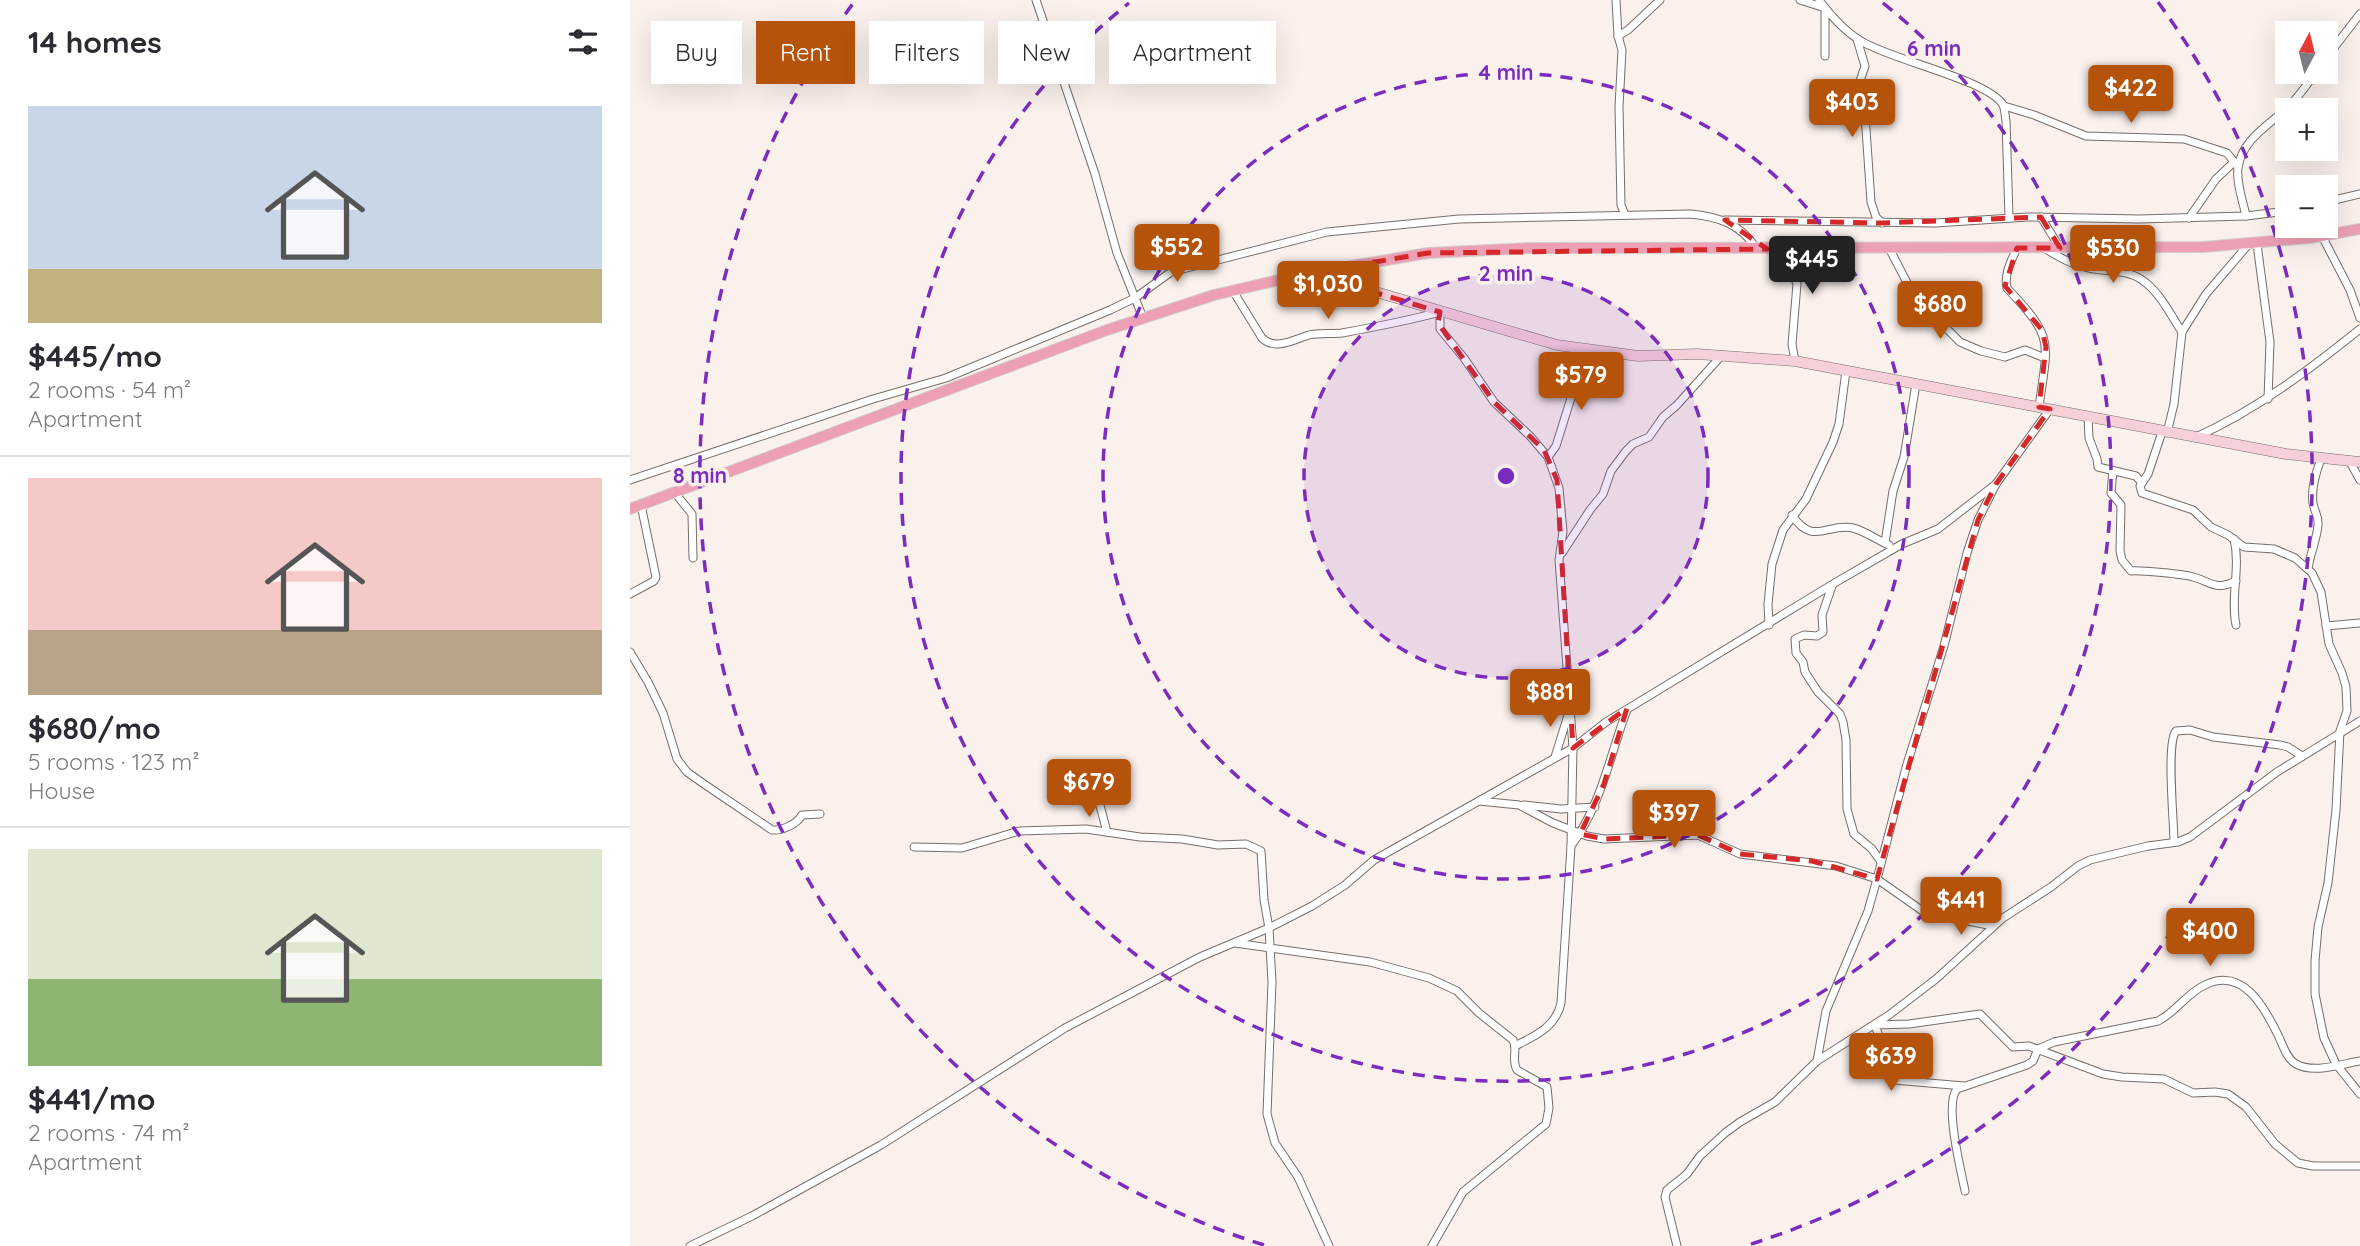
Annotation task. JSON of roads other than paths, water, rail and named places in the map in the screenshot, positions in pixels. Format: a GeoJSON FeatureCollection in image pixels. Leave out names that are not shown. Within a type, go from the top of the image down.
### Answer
{"type":"FeatureCollection","features":[{"type":"Feature","properties":{"kind":"main road"},"geometry":{"type":"LineString","coordinates":[[2338,233],[2360,229]]}},
{"type":"Feature","properties":{"kind":"main road"},"geometry":{"type":"LineString","coordinates":[[636,507],[1143,318],[1233,291],[1310,273],[1428,253],[1530,248],[2203,247],[2253,245],[2307,238]]}},
{"type":"Feature","properties":{"kind":"street"},"geometry":{"type":"LineString","coordinates":[[1036,0],[1095,173],[1117,253],[1143,318]]}},
{"type":"Feature","properties":{"kind":"street"},"geometry":{"type":"LineString","coordinates":[[1616,0],[1618,36],[1622,50],[1619,107],[1621,205],[1625,215]]}},
{"type":"Feature","properties":{"kind":"street"},"geometry":{"type":"LineString","coordinates":[[1618,36],[1660,0]]}},
{"type":"Feature","properties":{"kind":"street"},"geometry":{"type":"LineString","coordinates":[[1800,0],[1825,8]]}},
{"type":"Feature","properties":{"kind":"street"},"geometry":{"type":"LineString","coordinates":[[1819,0],[1837,22],[1857,38],[1893,56],[1981,89],[2004,106],[2086,136],[2184,139],[2227,153],[2236,165],[2246,216]]}},
{"type":"Feature","properties":{"kind":"street"},"geometry":{"type":"LineString","coordinates":[[1825,8],[1825,56]]}},
{"type":"Feature","properties":{"kind":"street"},"geometry":{"type":"LineString","coordinates":[[2338,42],[2360,14]]}},
{"type":"Feature","properties":{"kind":"street"},"geometry":{"type":"LineString","coordinates":[[1857,38],[1865,66],[1859,83],[1864,100],[1871,202],[1873,211],[1882,223]]}},
{"type":"Feature","properties":{"kind":"street"},"geometry":{"type":"LineString","coordinates":[[2189,218],[2217,179],[2236,165],[2252,139],[2293,102],[2307,84]]}},
{"type":"Feature","properties":{"kind":"street"},"geometry":{"type":"LineString","coordinates":[[2004,106],[2009,218]]}},
{"type":"Feature","properties":{"kind":"street"},"geometry":{"type":"LineString","coordinates":[[2338,199],[2360,194]]}},
{"type":"Feature","properties":{"kind":"street"},"geometry":{"type":"LineString","coordinates":[[630,480],[802,425],[873,399],[946,378],[1135,298],[1171,272],[1327,232],[1459,219],[1625,215],[1691,214],[1725,220],[1882,223],[2041,217],[2189,218],[2275,212]]}},
{"type":"Feature","properties":{"kind":"street"},"geometry":{"type":"LineString","coordinates":[[2041,217],[2060,247]]}},
{"type":"Feature","properties":{"kind":"street"},"geometry":{"type":"LineString","coordinates":[[1725,220],[1747,235],[1757,249]]}},
{"type":"Feature","properties":{"kind":"street"},"geometry":{"type":"LineString","coordinates":[[2323,238],[2350,290],[2360,318]]}},
{"type":"Feature","properties":{"kind":"street"},"geometry":{"type":"LineString","coordinates":[[2253,245],[2206,294],[2182,332],[2174,404],[2165,433],[2140,489],[2146,495],[2193,510],[2211,527],[2244,547],[2281,551],[2308,569],[2321,592],[2329,644],[2343,673],[2347,711],[2340,732],[2340,772],[2333,844],[2318,927],[2314,980],[2324,1038],[2336,1064],[2360,1094]]}},
{"type":"Feature","properties":{"kind":"street"},"geometry":{"type":"LineString","coordinates":[[2253,245],[2270,342],[2268,398]]}},
{"type":"Feature","properties":{"kind":"street"},"geometry":{"type":"LineString","coordinates":[[1889,248],[1913,296],[1960,342],[2002,356],[2025,350],[2045,358]]}},
{"type":"Feature","properties":{"kind":"street"},"geometry":{"type":"LineString","coordinates":[[2017,248],[2006,275],[2007,288],[2039,324],[2045,338],[2039,407]]}},
{"type":"Feature","properties":{"kind":"street"},"geometry":{"type":"LineString","coordinates":[[2043,248],[2064,261],[2141,278],[2155,292],[2182,332]]}},
{"type":"Feature","properties":{"kind":"street"},"geometry":{"type":"LineString","coordinates":[[1776,249],[1790,266],[1797,284],[1791,344],[1796,361]]}},
{"type":"Feature","properties":{"kind":"street"},"geometry":{"type":"LineString","coordinates":[[1310,273],[1557,345],[1638,356],[1722,355],[1796,361],[2165,433],[2321,459],[2355,462],[2360,480]]}},
{"type":"Feature","properties":{"kind":"street"},"geometry":{"type":"LineString","coordinates":[[1233,291],[1264,340],[1269,343],[1293,342],[1310,335],[1327,335],[1395,324],[1440,312]]}},
{"type":"Feature","properties":{"kind":"street"},"geometry":{"type":"LineString","coordinates":[[1440,312],[1440,329],[1494,402],[1548,457],[1559,488],[1563,531],[1559,560],[1573,748],[1572,846],[1559,1011],[1545,1030],[1515,1046]]}},
{"type":"Feature","properties":{"kind":"street"},"geometry":{"type":"LineString","coordinates":[[2196,438],[2268,398],[2360,329]]}},
{"type":"Feature","properties":{"kind":"street"},"geometry":{"type":"LineString","coordinates":[[1548,457],[1559,439],[1586,350]]}},
{"type":"Feature","properties":{"kind":"street"},"geometry":{"type":"LineString","coordinates":[[1559,560],[1578,527],[1603,494],[1611,471],[1626,451],[1633,443],[1649,436],[1663,417],[1722,355]]}},
{"type":"Feature","properties":{"kind":"street"},"geometry":{"type":"LineString","coordinates":[[1769,625],[1772,564],[1783,530],[1805,499],[1833,442],[1841,415],[1846,371]]}},
{"type":"Feature","properties":{"kind":"street"},"geometry":{"type":"LineString","coordinates":[[1885,543],[1893,491],[1904,457],[1916,384]]}},
{"type":"Feature","properties":{"kind":"street"},"geometry":{"type":"LineString","coordinates":[[1817,1060],[1826,1011],[1868,911],[1978,520],[1996,484],[2050,409]]}},
{"type":"Feature","properties":{"kind":"street"},"geometry":{"type":"LineString","coordinates":[[2088,417],[2089,438],[2097,466],[2101,470],[2136,476],[2142,483]]}},
{"type":"Feature","properties":{"kind":"street"},"geometry":{"type":"LineString","coordinates":[[2308,569],[2318,527],[2318,514],[2313,504],[2315,474],[2321,459]]}},
{"type":"Feature","properties":{"kind":"street"},"geometry":{"type":"LineString","coordinates":[[2113,471],[2112,493],[2121,505],[2120,551],[2122,560],[2131,571],[2186,575],[2214,586],[2228,585],[2236,581]]}},
{"type":"Feature","properties":{"kind":"street"},"geometry":{"type":"LineString","coordinates":[[690,1246],[752,1216],[881,1145],[1065,1028],[1200,957],[1269,928],[1334,893],[1374,860],[1573,748],[1627,709],[1896,548],[1938,528],[1996,484]]}},
{"type":"Feature","properties":{"kind":"street"},"geometry":{"type":"LineString","coordinates":[[675,493],[691,512],[693,558]]}},
{"type":"Feature","properties":{"kind":"street"},"geometry":{"type":"LineString","coordinates":[[630,594],[654,581],[656,575],[636,507]]}},
{"type":"Feature","properties":{"kind":"street"},"geometry":{"type":"LineString","coordinates":[[1792,515],[1802,527],[1812,531],[1824,533],[1843,527],[1851,528],[1896,548]]}},
{"type":"Feature","properties":{"kind":"street"},"geometry":{"type":"LineString","coordinates":[[2234,539],[2237,554],[2234,609],[2236,625]]}},
{"type":"Feature","properties":{"kind":"street"},"geometry":{"type":"LineString","coordinates":[[1832,586],[1822,615],[1823,632],[1817,636],[1804,635],[1795,639],[1796,653],[1818,692],[1840,714],[1846,740],[1847,809],[1854,834],[1872,849],[1881,862]]}},
{"type":"Feature","properties":{"kind":"street"},"geometry":{"type":"LineString","coordinates":[[2326,626],[2360,623]]}},
{"type":"Feature","properties":{"kind":"street"},"geometry":{"type":"LineString","coordinates":[[630,652],[663,713],[673,752],[687,772],[772,830],[782,830],[802,815],[820,814]]}},
{"type":"Feature","properties":{"kind":"street"},"geometry":{"type":"LineString","coordinates":[[1555,758],[1570,708]]}},
{"type":"Feature","properties":{"kind":"street"},"geometry":{"type":"LineString","coordinates":[[1572,846],[1595,807],[1627,709]]}},
{"type":"Feature","properties":{"kind":"street"},"geometry":{"type":"LineString","coordinates":[[1677,1246],[1665,1197],[1667,1190],[1687,1174],[1700,1156],[1726,1133],[1775,1102],[1817,1060],[1875,1025],[1936,979],[2003,918],[2052,887],[2078,866],[2090,860],[2190,837],[2277,772],[2360,721]]}},
{"type":"Feature","properties":{"kind":"street"},"geometry":{"type":"LineString","coordinates":[[2174,842],[2171,754],[2172,736],[2176,731],[2190,730],[2213,737],[2280,745],[2302,756]]}},
{"type":"Feature","properties":{"kind":"street"},"geometry":{"type":"LineString","coordinates":[[1098,798],[1107,832]]}},
{"type":"Feature","properties":{"kind":"street"},"geometry":{"type":"LineString","coordinates":[[1478,801],[1572,809],[1595,807]]}},
{"type":"Feature","properties":{"kind":"street"},"geometry":{"type":"LineString","coordinates":[[1519,805],[1580,834],[1604,839],[1698,835],[1740,854],[1812,861],[1846,869],[1877,879],[1924,912],[1993,926]]}},
{"type":"Feature","properties":{"kind":"street"},"geometry":{"type":"LineString","coordinates":[[914,847],[961,848],[1018,831],[1086,829],[1218,845],[1247,844],[1258,848],[1263,853],[1264,900],[1269,928],[1272,982],[1267,1114],[1275,1143],[1298,1177],[1329,1246]]}},
{"type":"Feature","properties":{"kind":"street"},"geometry":{"type":"LineString","coordinates":[[1234,943],[1370,962],[1429,978],[1457,991],[1513,1040],[1516,1068],[1544,1084],[1548,1090],[1547,1122],[1463,1192],[1432,1246]]}},
{"type":"Feature","properties":{"kind":"street"},"geometry":{"type":"LineString","coordinates":[[1965,1191],[1952,1115],[1953,1095],[1957,1089],[2027,1065],[2038,1049],[2067,1039],[2158,1021],[2171,1014],[2193,992],[2217,981],[2242,984],[2257,998],[2293,1063],[2325,1068],[2360,1061]]}},
{"type":"Feature","properties":{"kind":"street"},"geometry":{"type":"LineString","coordinates":[[1875,1025],[1909,1024],[1979,1014],[2013,1047],[2038,1049],[2103,1074],[2164,1079],[2193,1093],[2228,1094],[2246,1107],[2275,1144],[2298,1163],[2314,1166],[2360,1166]]}},
{"type":"Feature","properties":{"kind":"street"},"geometry":{"type":"LineString","coordinates":[[1875,1025],[1894,1080],[1964,1086]]}}]}
